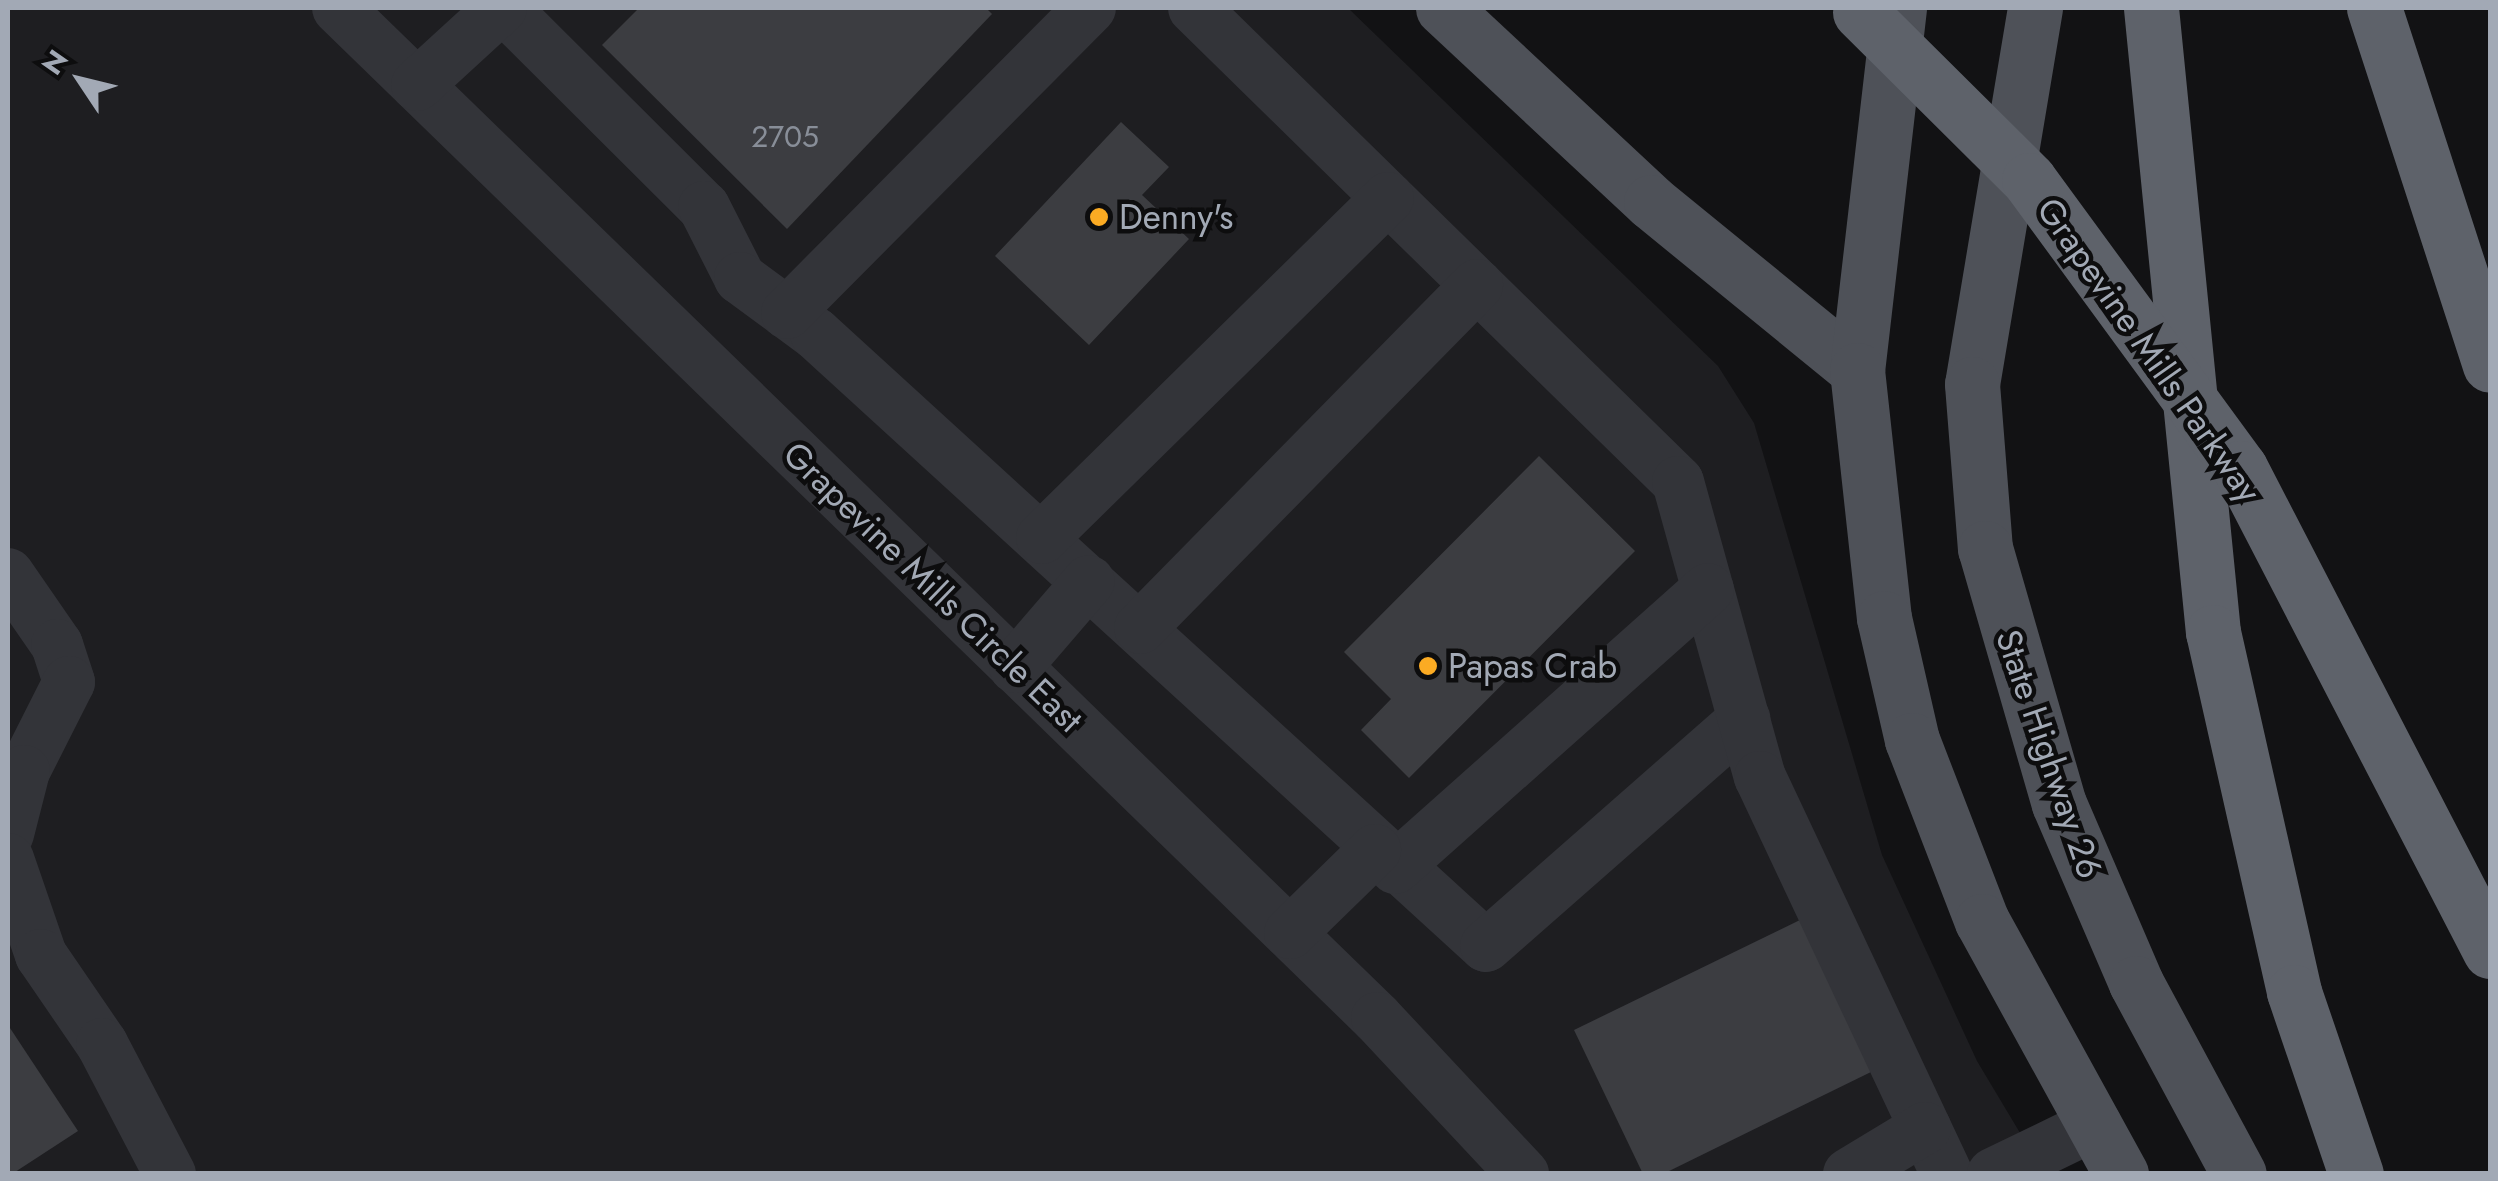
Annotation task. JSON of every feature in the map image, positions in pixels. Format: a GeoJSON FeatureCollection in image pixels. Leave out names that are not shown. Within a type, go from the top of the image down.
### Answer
{"type":"FeatureCollection","features":[{"type":"Feature","properties":{"kind":"highway"},"geometry":{"type":"LineString","coordinates":[[2151,8],[2213,632],[2294,992],[2356,1174]]}},
{"type":"Feature","properties":{"kind":"highway"},"geometry":{"type":"LineString","coordinates":[[2374,8],[2490,364]]}},
{"type":"Feature","properties":{"kind":"highway","name":"Grapevine Mills Parkway"},"geometry":{"type":"LineString","coordinates":[[1871,9],[2029,180],[2240,468],[2490,952]]}},
{"type":"Feature","properties":{"kind":"main road"},"geometry":{"type":"LineString","coordinates":[[1443,8],[1651,202],[1856,370]]}},
{"type":"Feature","properties":{"kind":"main road","name":"State Highway 26"},"geometry":{"type":"LineString","coordinates":[[2036,8],[1972,384],[1985,548],[2060,804],[2136,983],[2239,1174]]}},
{"type":"Feature","properties":{"kind":"main road"},"geometry":{"type":"LineString","coordinates":[[1871,9],[1856,370],[1884,618],[1912,740],[1982,921],[2121,1174]]}},
{"type":"Feature","properties":{"kind":"street","name":"Grapevine Mills Circle East"},"geometry":{"type":"LineString","coordinates":[[338,8],[1290,933],[1522,1174]]}},
{"type":"Feature","properties":{"kind":"street"},"geometry":{"type":"LineString","coordinates":[[787,313],[1090,8]]}},
{"type":"Feature","properties":{"kind":"street"},"geometry":{"type":"LineString","coordinates":[[1194,8],[1678,482],[1760,777],[1936,1151],[1849,1174]]}},
{"type":"Feature","properties":{"kind":"street"},"geometry":{"type":"LineString","coordinates":[[417,85],[516,12],[704,208],[740,278],[787,313],[1042,538],[1385,859],[1486,946],[1744,720]]}},
{"type":"Feature","properties":{"kind":"street"},"geometry":{"type":"LineString","coordinates":[[1042,538],[1388,198]]}},
{"type":"Feature","properties":{"kind":"street"},"geometry":{"type":"LineString","coordinates":[[1140,628],[1476,284]]}},
{"type":"Feature","properties":{"kind":"street"},"geometry":{"type":"LineString","coordinates":[[8,574],[57,646],[69,682],[24,771],[8,834]]}},
{"type":"Feature","properties":{"kind":"street"},"geometry":{"type":"LineString","coordinates":[[1015,667],[1090,581]]}},
{"type":"Feature","properties":{"kind":"street"},"geometry":{"type":"LineString","coordinates":[[1290,933],[1385,859],[1708,589]]}},
{"type":"Feature","properties":{"kind":"street"},"geometry":{"type":"LineString","coordinates":[[8,859],[40,955],[102,1044],[170,1174]]}},
{"type":"Feature","properties":{"kind":"street"},"geometry":{"type":"LineString","coordinates":[[1993,1174],[2096,1124]]}},
{"type":"Feature","properties":{"kind":"shaded area"},"geometry":{"type":"Polygon","coordinates":[[[8,8],[1348,8],[1718,366],[1754,423],[1882,855],[1977,1061],[2044,1173],[8,1173],[8,8]]]}},
{"type":"Feature","properties":{"kind":"building"},"geometry":{"type":"Polygon","coordinates":[[[639,8],[986,8],[992,14],[787,229],[602,45],[639,8]]]}},
{"type":"Feature","properties":{"kind":"building","name":"Denny's"},"geometry":{"type":"Polygon","coordinates":[[[1121,122],[1169,167],[1142,195],[1189,239],[1089,345],[995,256],[1121,122]]]}},
{"type":"Feature","properties":{"kind":"building"},"geometry":{"type":"Polygon","coordinates":[[[1539,456],[1635,551],[1409,778],[1361,730],[1391,699],[1344,652],[1539,456]]]}},
{"type":"Feature","properties":{"kind":"building"},"geometry":{"type":"Polygon","coordinates":[[[1800,920],[1873,1071],[1663,1174],[1643,1174],[1574,1030],[1800,920]]]}},
{"type":"Feature","properties":{"kind":"building"},"geometry":{"type":"Polygon","coordinates":[[[8,1025],[78,1131],[12,1174],[8,1174],[8,1025]]]}},
{"type":"Feature","properties":{"kind":"place","name":"Denny's"},"geometry":{"type":"Point","coordinates":[1099,217]}},
{"type":"Feature","properties":{"kind":"place","name":"Papas Crab"},"geometry":{"type":"Point","coordinates":[1428,666]}}]}
